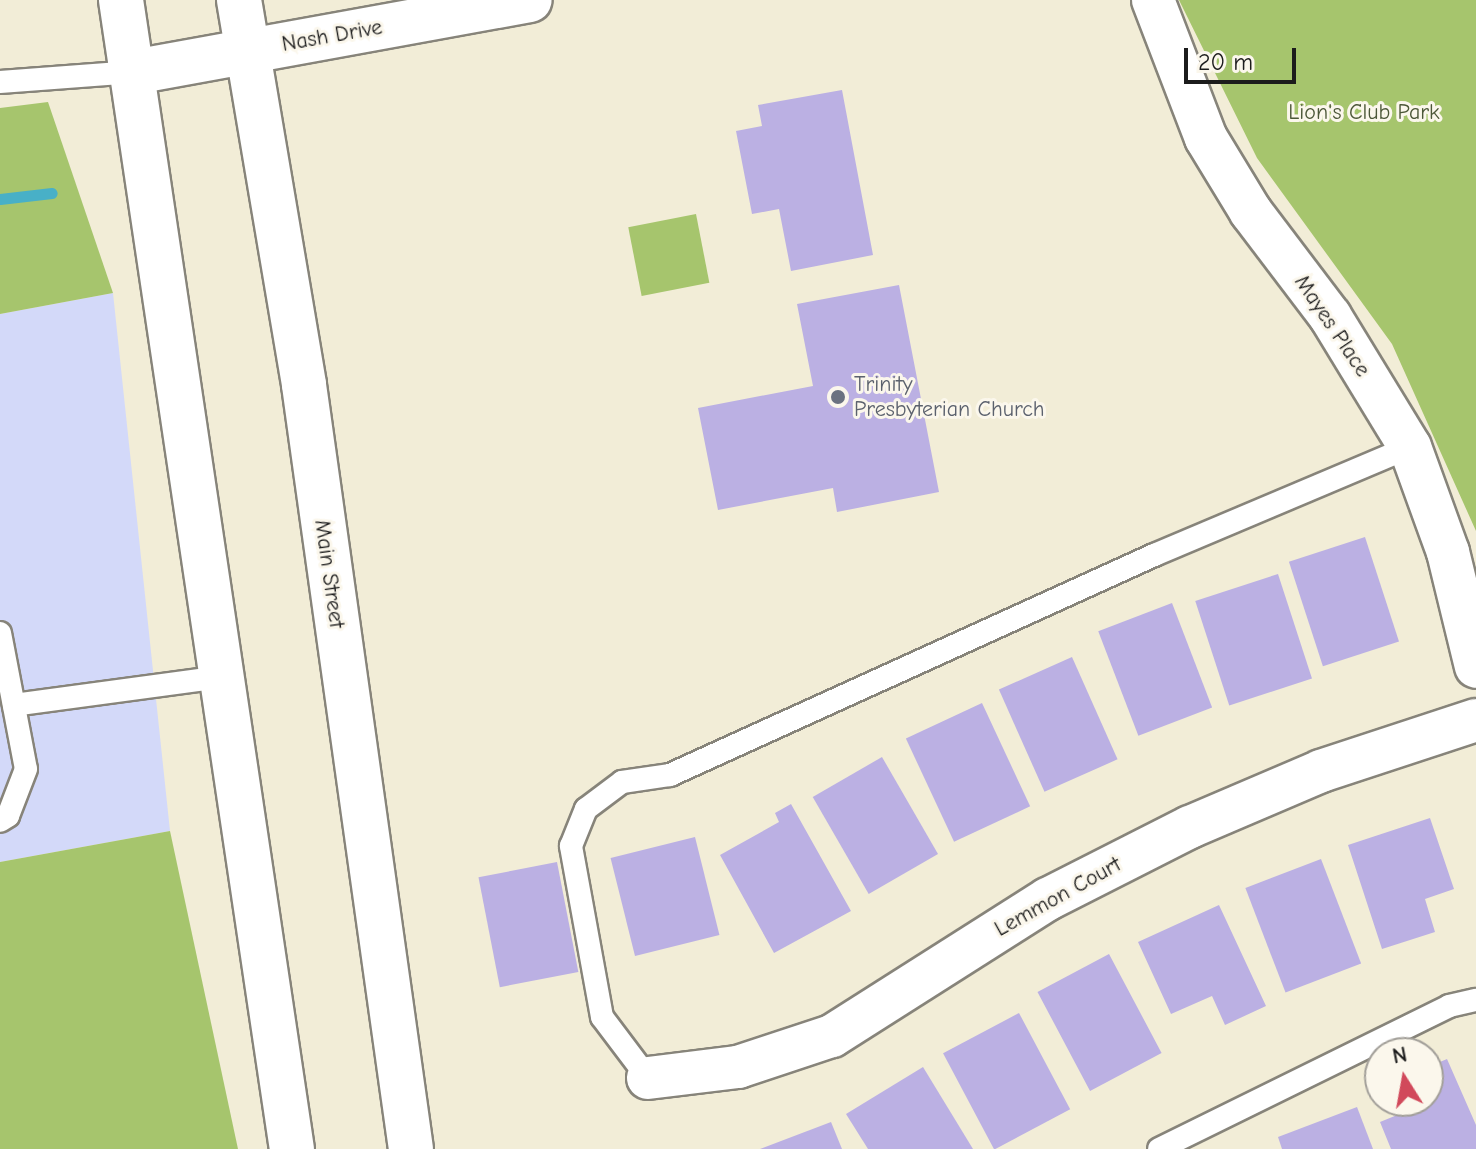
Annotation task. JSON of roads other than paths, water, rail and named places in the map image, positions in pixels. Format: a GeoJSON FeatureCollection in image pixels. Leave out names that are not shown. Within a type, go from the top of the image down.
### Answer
{"type":"FeatureCollection","features":[{"type":"Feature","properties":{"kind":"main road"},"geometry":{"type":"LineString","coordinates":[[121,0],[292,1149]]}},
{"type":"Feature","properties":{"kind":"main road","name":"Main Street"},"geometry":{"type":"LineString","coordinates":[[239,0],[304,385],[411,1149]]}},
{"type":"Feature","properties":{"kind":"main road","name":"Nash Drive"},"geometry":{"type":"LineString","coordinates":[[134,72],[248,51],[434,9],[529,0]]}},
{"type":"Feature","properties":{"kind":"street","name":"Mayes Place"},"geometry":{"type":"LineString","coordinates":[[1153,0],[1206,138],[1251,212],[1330,316],[1410,447],[1448,552],[1476,667]]}},
{"type":"Feature","properties":{"kind":"street","name":"Lemmon Court"},"geometry":{"type":"LineString","coordinates":[[648,1078],[738,1067],[832,1036],[1048,899],[1190,827],[1321,771],[1476,720]]}},
{"type":"Feature","properties":{"kind":"lane"},"geometry":{"type":"LineString","coordinates":[[0,82],[134,72]]}},
{"type":"Feature","properties":{"kind":"lane"},"geometry":{"type":"LineString","coordinates":[[648,1078],[602,1017],[571,846],[586,809],[622,782],[670,775],[1154,555],[1410,447]]}},
{"type":"Feature","properties":{"kind":"lane"},"geometry":{"type":"LineString","coordinates":[[0,633],[26,769],[8,816],[0,821]]}},
{"type":"Feature","properties":{"kind":"lane"},"geometry":{"type":"LineString","coordinates":[[14,705],[222,677]]}},
{"type":"Feature","properties":{"kind":"lane"},"geometry":{"type":"LineString","coordinates":[[1159,1149],[1449,1006],[1476,1000]]}},
{"type":"Feature","properties":{"kind":"waterway"},"geometry":{"type":"LineString","coordinates":[[0,199],[52,193]]}},
{"type":"Feature","properties":{"kind":"place","name":"Trinity Presbyterian Church"},"geometry":{"type":"Point","coordinates":[838,397]}},
{"type":"Feature","properties":{"kind":"park label","name":"Lion's Club Park"},"geometry":{"type":"Point","coordinates":[1364,113]}}]}
